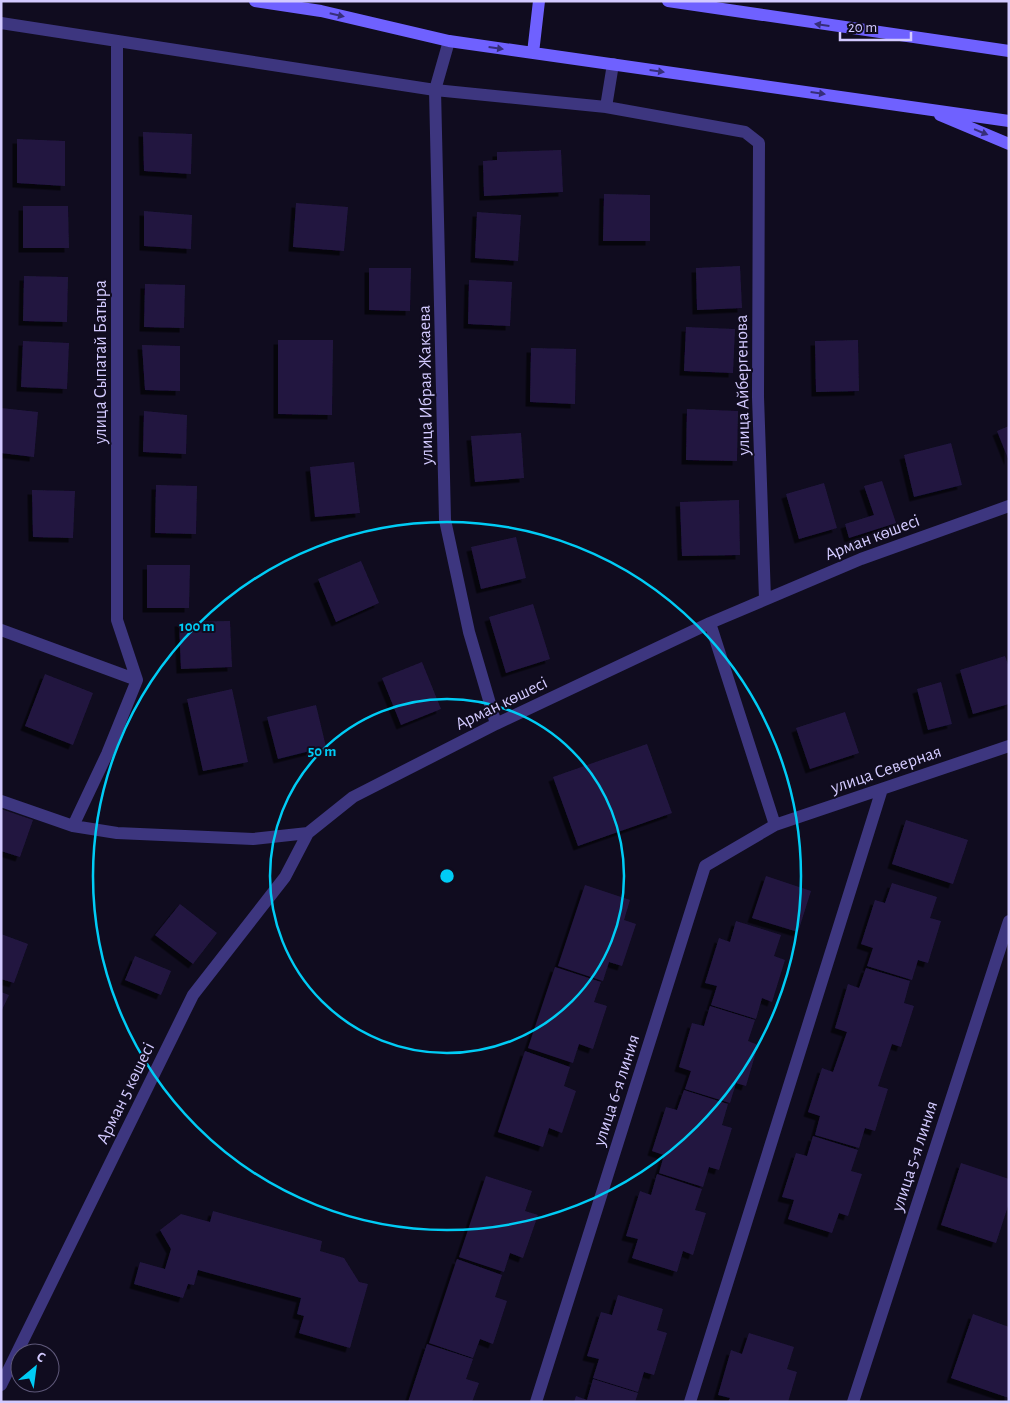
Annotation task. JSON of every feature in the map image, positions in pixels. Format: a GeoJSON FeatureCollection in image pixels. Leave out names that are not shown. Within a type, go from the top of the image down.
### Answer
{"type":"FeatureCollection","features":[{"type":"Feature","properties":{"kind":"main road"},"geometry":{"type":"LineString","coordinates":[[254,1],[321,11],[450,41],[1009,121]]}},
{"type":"Feature","properties":{"kind":"main road"},"geometry":{"type":"LineString","coordinates":[[533,53],[539,1]]}},
{"type":"Feature","properties":{"kind":"main road"},"geometry":{"type":"LineString","coordinates":[[668,1],[1009,51]]}},
{"type":"Feature","properties":{"kind":"main road"},"geometry":{"type":"LineString","coordinates":[[921,107],[1009,144]]}},
{"type":"Feature","properties":{"kind":"street"},"geometry":{"type":"LineString","coordinates":[[1,23],[435,90],[606,107],[612,64]]}},
{"type":"Feature","properties":{"kind":"street","name":"улица Сыпатай Батыра"},"geometry":{"type":"LineString","coordinates":[[117,41],[117,620],[137,680]]}},
{"type":"Feature","properties":{"kind":"street","name":"улица Ибрая Жакаева"},"geometry":{"type":"LineString","coordinates":[[450,41],[435,90],[445,520],[469,632],[496,724]]}},
{"type":"Feature","properties":{"kind":"street","name":"улица Айбергенова"},"geometry":{"type":"LineString","coordinates":[[606,107],[745,132],[759,143],[758,397],[765,599]]}},
{"type":"Feature","properties":{"kind":"street","name":"Арман көшесі"},"geometry":{"type":"LineString","coordinates":[[1,801],[73,826],[117,833],[253,840],[308,832],[353,797],[496,724],[710,623],[861,559],[1009,506]]}},
{"type":"Feature","properties":{"kind":"street"},"geometry":{"type":"LineString","coordinates":[[710,623],[775,825]]}},
{"type":"Feature","properties":{"kind":"street"},"geometry":{"type":"LineString","coordinates":[[1,630],[137,680],[107,754],[73,826]]}},
{"type":"Feature","properties":{"kind":"street","name":"улица Северная"},"geometry":{"type":"LineString","coordinates":[[775,825],[1009,746]]}},
{"type":"Feature","properties":{"kind":"street"},"geometry":{"type":"LineString","coordinates":[[690,1402],[882,789]]}},
{"type":"Feature","properties":{"kind":"street","name":"улица 6-я линия"},"geometry":{"type":"LineString","coordinates":[[536,1402],[705,866],[775,825]]}},
{"type":"Feature","properties":{"kind":"street","name":"Арман 5 көшесі"},"geometry":{"type":"LineString","coordinates":[[1,1385],[192,995],[285,877],[308,832]]}},
{"type":"Feature","properties":{"kind":"street","name":"улица 5-я линия"},"geometry":{"type":"LineString","coordinates":[[853,1402],[1009,921]]}},
{"type":"Feature","properties":{"kind":"building"},"geometry":{"type":"Polygon","coordinates":[[[143,132],[192,134],[191,174],[144,171],[143,132]]]}},
{"type":"Feature","properties":{"kind":"building"},"geometry":{"type":"Polygon","coordinates":[[[17,139],[65,141],[65,186],[17,183],[17,139]]]}},
{"type":"Feature","properties":{"kind":"building"},"geometry":{"type":"Polygon","coordinates":[[[561,150],[563,192],[484,196],[483,161],[497,160],[497,152],[561,150]]]}},
{"type":"Feature","properties":{"kind":"building"},"geometry":{"type":"Polygon","coordinates":[[[604,194],[650,195],[650,241],[603,241],[604,194]]]}},
{"type":"Feature","properties":{"kind":"building"},"geometry":{"type":"Polygon","coordinates":[[[296,203],[348,207],[344,251],[293,247],[296,203]]]}},
{"type":"Feature","properties":{"kind":"building"},"geometry":{"type":"Polygon","coordinates":[[[23,206],[68,206],[69,248],[23,248],[23,206]]]}},
{"type":"Feature","properties":{"kind":"building"},"geometry":{"type":"Polygon","coordinates":[[[144,211],[192,215],[191,249],[144,246],[144,211]]]}},
{"type":"Feature","properties":{"kind":"building"},"geometry":{"type":"Polygon","coordinates":[[[477,212],[521,215],[518,261],[475,258],[477,212]]]}},
{"type":"Feature","properties":{"kind":"building"},"geometry":{"type":"Polygon","coordinates":[[[740,266],[742,308],[697,310],[696,268],[740,266]]]}},
{"type":"Feature","properties":{"kind":"building"},"geometry":{"type":"Polygon","coordinates":[[[369,268],[411,268],[410,311],[369,310],[369,268]]]}},
{"type":"Feature","properties":{"kind":"building"},"geometry":{"type":"Polygon","coordinates":[[[24,276],[68,277],[67,322],[23,321],[24,276]]]}},
{"type":"Feature","properties":{"kind":"building"},"geometry":{"type":"Polygon","coordinates":[[[469,280],[512,282],[510,326],[468,324],[469,280]]]}},
{"type":"Feature","properties":{"kind":"building"},"geometry":{"type":"Polygon","coordinates":[[[145,284],[185,285],[184,328],[144,327],[145,284]]]}},
{"type":"Feature","properties":{"kind":"building"},"geometry":{"type":"Polygon","coordinates":[[[686,327],[735,329],[733,373],[684,371],[686,327]]]}},
{"type":"Feature","properties":{"kind":"building"},"geometry":{"type":"Polygon","coordinates":[[[278,340],[333,340],[332,415],[278,414],[278,340]]]}},
{"type":"Feature","properties":{"kind":"building"},"geometry":{"type":"Polygon","coordinates":[[[858,340],[859,391],[816,392],[815,341],[858,340]]]}},
{"type":"Feature","properties":{"kind":"building"},"geometry":{"type":"Polygon","coordinates":[[[23,341],[69,343],[67,389],[21,387],[23,341]]]}},
{"type":"Feature","properties":{"kind":"building"},"geometry":{"type":"Polygon","coordinates":[[[142,345],[180,346],[180,391],[145,390],[142,345]]]}},
{"type":"Feature","properties":{"kind":"building"},"geometry":{"type":"Polygon","coordinates":[[[531,348],[576,349],[575,404],[530,402],[531,348]]]}},
{"type":"Feature","properties":{"kind":"building"},"geometry":{"type":"Polygon","coordinates":[[[1,408],[38,412],[34,457],[1,453],[1,408]]]}},
{"type":"Feature","properties":{"kind":"building"},"geometry":{"type":"Polygon","coordinates":[[[687,409],[738,411],[737,461],[686,460],[687,409]]]}},
{"type":"Feature","properties":{"kind":"building"},"geometry":{"type":"Polygon","coordinates":[[[144,411],[187,415],[186,454],[143,452],[144,411]]]}},
{"type":"Feature","properties":{"kind":"building"},"geometry":{"type":"Polygon","coordinates":[[[1009,426],[1009,461],[997,431],[1009,426]]]}},
{"type":"Feature","properties":{"kind":"building"},"geometry":{"type":"Polygon","coordinates":[[[521,433],[524,478],[475,482],[471,436],[521,433]]]}},
{"type":"Feature","properties":{"kind":"building"},"geometry":{"type":"Polygon","coordinates":[[[951,443],[962,485],[914,497],[904,455],[951,443]]]}},
{"type":"Feature","properties":{"kind":"building"},"geometry":{"type":"Polygon","coordinates":[[[354,462],[360,513],[315,517],[310,467],[354,462]]]}},
{"type":"Feature","properties":{"kind":"building"},"geometry":{"type":"Polygon","coordinates":[[[882,481],[896,523],[849,538],[845,524],[874,515],[864,486],[882,481]]]}},
{"type":"Feature","properties":{"kind":"building"},"geometry":{"type":"Polygon","coordinates":[[[824,483],[837,528],[799,539],[786,494],[824,483]]]}},
{"type":"Feature","properties":{"kind":"building"},"geometry":{"type":"Polygon","coordinates":[[[156,485],[197,486],[196,534],[155,533],[156,485]]]}},
{"type":"Feature","properties":{"kind":"building"},"geometry":{"type":"Polygon","coordinates":[[[32,490],[75,491],[73,538],[33,537],[32,490]]]}},
{"type":"Feature","properties":{"kind":"building"},"geometry":{"type":"Polygon","coordinates":[[[739,500],[740,555],[682,556],[680,502],[739,500]]]}},
{"type":"Feature","properties":{"kind":"building"},"geometry":{"type":"Polygon","coordinates":[[[516,537],[526,578],[481,589],[471,547],[516,537]]]}},
{"type":"Feature","properties":{"kind":"building"},"geometry":{"type":"Polygon","coordinates":[[[361,561],[379,603],[336,622],[318,579],[361,561]]]}},
{"type":"Feature","properties":{"kind":"building"},"geometry":{"type":"Polygon","coordinates":[[[147,565],[190,565],[189,608],[147,608],[147,565]]]}},
{"type":"Feature","properties":{"kind":"building"},"geometry":{"type":"Polygon","coordinates":[[[533,604],[550,659],[506,673],[489,617],[533,604]]]}},
{"type":"Feature","properties":{"kind":"building"},"geometry":{"type":"Polygon","coordinates":[[[230,621],[232,667],[181,669],[179,622],[230,621]]]}},
{"type":"Feature","properties":{"kind":"building"},"geometry":{"type":"Polygon","coordinates":[[[1005,656],[1009,667],[1009,704],[973,714],[960,670],[1005,656]]]}},
{"type":"Feature","properties":{"kind":"building"},"geometry":{"type":"Polygon","coordinates":[[[422,662],[441,709],[401,725],[382,678],[422,662]]]}},
{"type":"Feature","properties":{"kind":"building"},"geometry":{"type":"Polygon","coordinates":[[[45,674],[93,693],[73,745],[25,726],[45,674]]]}},
{"type":"Feature","properties":{"kind":"building"},"geometry":{"type":"Polygon","coordinates":[[[941,682],[952,724],[928,730],[917,689],[941,682]]]}},
{"type":"Feature","properties":{"kind":"building"},"geometry":{"type":"Polygon","coordinates":[[[232,689],[248,762],[203,771],[187,699],[232,689]]]}},
{"type":"Feature","properties":{"kind":"building"},"geometry":{"type":"Polygon","coordinates":[[[316,705],[326,747],[278,759],[267,717],[316,705]]]}},
{"type":"Feature","properties":{"kind":"building"},"geometry":{"type":"Polygon","coordinates":[[[845,712],[859,753],[810,769],[796,728],[845,712]]]}},
{"type":"Feature","properties":{"kind":"building"},"geometry":{"type":"Polygon","coordinates":[[[647,744],[672,813],[578,846],[553,777],[647,744]]]}},
{"type":"Feature","properties":{"kind":"building"},"geometry":{"type":"Polygon","coordinates":[[[1,809],[33,820],[20,857],[1,851],[1,809]]]}},
{"type":"Feature","properties":{"kind":"building"},"geometry":{"type":"Polygon","coordinates":[[[906,820],[968,840],[953,884],[892,864],[906,820]]]}},
{"type":"Feature","properties":{"kind":"building"},"geometry":{"type":"Polygon","coordinates":[[[766,876],[811,891],[798,932],[752,918],[766,876]]]}},
{"type":"Feature","properties":{"kind":"building"},"geometry":{"type":"Polygon","coordinates":[[[892,883],[937,897],[930,918],[941,921],[928,963],[918,960],[912,980],[867,966],[873,948],[861,944],[875,900],[885,903],[892,883]]]}},
{"type":"Feature","properties":{"kind":"building"},"geometry":{"type":"Polygon","coordinates":[[[585,885],[630,900],[624,920],[636,924],[622,966],[609,962],[603,981],[558,966],[585,885]]]}},
{"type":"Feature","properties":{"kind":"building"},"geometry":{"type":"Polygon","coordinates":[[[180,904],[217,933],[193,964],[155,935],[180,904]]]}},
{"type":"Feature","properties":{"kind":"building"},"geometry":{"type":"Polygon","coordinates":[[[736,921],[781,935],[774,956],[785,960],[772,1002],[762,998],[756,1019],[711,1005],[717,986],[705,983],[719,938],[730,942],[736,921]]]}},
{"type":"Feature","properties":{"kind":"building"},"geometry":{"type":"Polygon","coordinates":[[[1,934],[28,944],[14,983],[1,979],[1,934]]]}},
{"type":"Feature","properties":{"kind":"building"},"geometry":{"type":"Polygon","coordinates":[[[135,956],[171,971],[161,995],[125,980],[135,956]]]}},
{"type":"Feature","properties":{"kind":"building"},"geometry":{"type":"Polygon","coordinates":[[[555,967],[601,982],[594,1002],[607,1006],[593,1049],[579,1044],[573,1063],[528,1048],[555,967]]]}},
{"type":"Feature","properties":{"kind":"building"},"geometry":{"type":"Polygon","coordinates":[[[866,968],[910,981],[904,1003],[914,1006],[901,1047],[892,1044],[878,1086],[888,1089],[875,1131],[865,1128],[859,1148],[815,1135],[820,1116],[808,1112],[822,1068],[833,1072],[847,1032],[835,1028],[848,984],[859,988],[866,968]]]}},
{"type":"Feature","properties":{"kind":"building"},"geometry":{"type":"Polygon","coordinates":[[[1,992],[9,995],[1,1012],[1,992]]]}},
{"type":"Feature","properties":{"kind":"building"},"geometry":{"type":"Polygon","coordinates":[[[710,1006],[755,1020],[748,1041],[758,1045],[746,1086],[736,1083],[730,1103],[685,1089],[691,1071],[679,1067],[692,1023],[704,1026],[710,1006]]]}},
{"type":"Feature","properties":{"kind":"building"},"geometry":{"type":"Polygon","coordinates":[[[525,1051],[570,1067],[564,1086],[576,1091],[562,1133],[549,1128],[543,1147],[498,1132],[525,1051]]]}},
{"type":"Feature","properties":{"kind":"building"},"geometry":{"type":"Polygon","coordinates":[[[684,1090],[728,1104],[722,1125],[732,1128],[719,1170],[709,1167],[703,1187],[659,1173],[664,1155],[652,1151],[666,1107],[677,1110],[684,1090]]]}},
{"type":"Feature","properties":{"kind":"building"},"geometry":{"type":"Polygon","coordinates":[[[813,1136],[858,1150],[851,1171],[862,1174],[848,1216],[839,1213],[832,1233],[788,1219],[794,1200],[782,1197],[796,1153],[807,1156],[813,1136]]]}},
{"type":"Feature","properties":{"kind":"building"},"geometry":{"type":"Polygon","coordinates":[[[961,1163],[1009,1179],[1009,1203],[996,1243],[941,1225],[961,1163]]]}},
{"type":"Feature","properties":{"kind":"building"},"geometry":{"type":"Polygon","coordinates":[[[657,1174],[702,1189],[695,1210],[706,1213],[693,1255],[683,1251],[677,1272],[632,1258],[638,1239],[626,1236],[640,1191],[651,1195],[657,1174]]]}},
{"type":"Feature","properties":{"kind":"building"},"geometry":{"type":"Polygon","coordinates":[[[486,1176],[532,1191],[525,1211],[538,1215],[523,1258],[510,1253],[504,1272],[459,1257],[486,1176]]]}},
{"type":"Feature","properties":{"kind":"building"},"geometry":{"type":"Polygon","coordinates":[[[213,1211],[322,1241],[320,1251],[344,1258],[359,1282],[368,1284],[350,1348],[299,1333],[304,1316],[297,1314],[301,1298],[198,1270],[194,1285],[188,1284],[183,1298],[134,1284],[140,1262],[165,1269],[171,1249],[160,1230],[181,1214],[210,1222],[213,1211]]]}},
{"type":"Feature","properties":{"kind":"building"},"geometry":{"type":"Polygon","coordinates":[[[457,1259],[502,1275],[495,1297],[507,1301],[493,1344],[480,1339],[473,1358],[429,1343],[457,1259]]]}},
{"type":"Feature","properties":{"kind":"building"},"geometry":{"type":"Polygon","coordinates":[[[618,1295],[663,1309],[657,1330],[667,1333],[654,1375],[644,1372],[638,1392],[593,1378],[599,1359],[587,1356],[601,1312],[612,1315],[618,1295]]]}},
{"type":"Feature","properties":{"kind":"building"},"geometry":{"type":"Polygon","coordinates":[[[973,1314],[1009,1327],[1009,1398],[951,1378],[973,1314]]]}},
{"type":"Feature","properties":{"kind":"building"},"geometry":{"type":"Polygon","coordinates":[[[749,1333],[794,1347],[787,1369],[797,1372],[788,1402],[728,1402],[730,1398],[718,1395],[731,1350],[742,1354],[749,1333]]]}},
{"type":"Feature","properties":{"kind":"building"},"geometry":{"type":"Polygon","coordinates":[[[427,1344],[473,1359],[466,1379],[479,1383],[472,1402],[408,1402],[427,1344]]]}},
{"type":"Feature","properties":{"kind":"building"},"geometry":{"type":"Polygon","coordinates":[[[593,1379],[638,1393],[635,1402],[574,1402],[576,1396],[587,1400],[593,1379]]]}}]}
